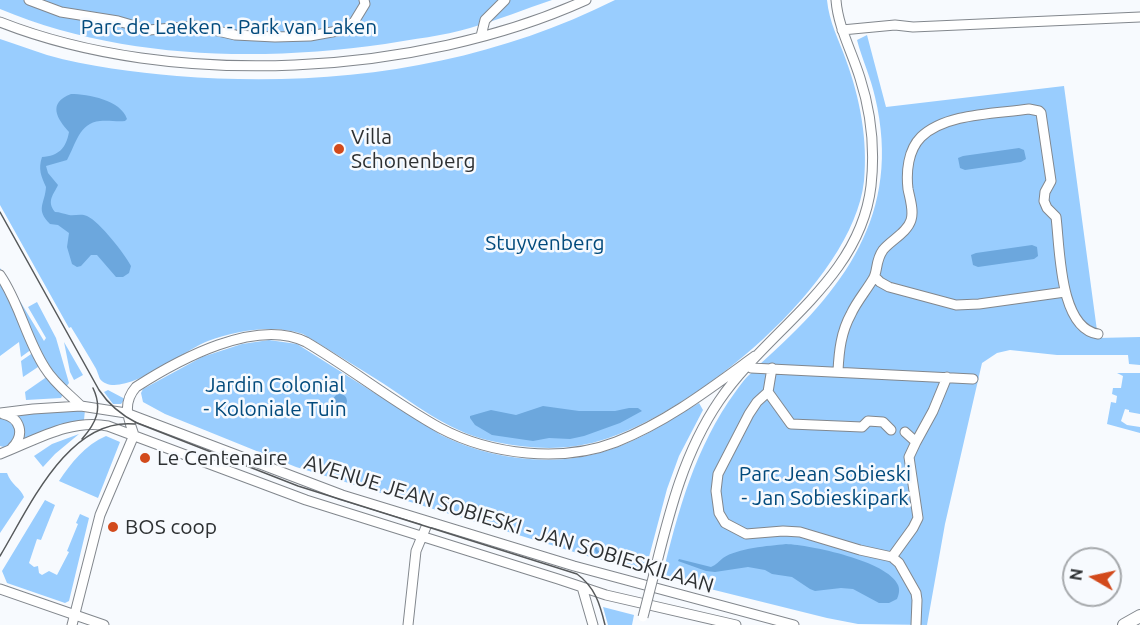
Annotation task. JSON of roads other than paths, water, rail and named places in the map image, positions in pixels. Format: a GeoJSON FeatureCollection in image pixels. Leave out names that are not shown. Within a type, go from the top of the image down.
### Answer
{"type":"FeatureCollection","features":[{"type":"Feature","properties":{"kind":"main road"},"geometry":{"type":"LineString","coordinates":[[1124,625],[1140,616]]}},
{"type":"Feature","properties":{"kind":"street"},"geometry":{"type":"LineString","coordinates":[[29,0],[61,12],[118,21],[149,30],[196,26],[235,35],[292,37],[319,35],[346,29],[362,11],[364,0]]}},
{"type":"Feature","properties":{"kind":"street"},"geometry":{"type":"LineString","coordinates":[[481,36],[486,20],[505,0]]}},
{"type":"Feature","properties":{"kind":"street"},"geometry":{"type":"LineString","coordinates":[[0,22],[30,34],[72,46],[186,63],[302,65],[372,59],[424,50],[481,36],[586,0]]}},
{"type":"Feature","properties":{"kind":"street"},"geometry":{"type":"LineString","coordinates":[[642,621],[670,509],[690,454],[719,401],[755,356],[796,317],[831,276],[853,240],[866,207],[871,186],[872,162],[869,117],[861,78],[842,30],[836,0]]}},
{"type":"Feature","properties":{"kind":"street"},"geometry":{"type":"LineString","coordinates":[[842,30],[895,25],[913,27],[1140,17]]}},
{"type":"Feature","properties":{"kind":"street"},"geometry":{"type":"LineString","coordinates":[[838,371],[841,339],[851,314],[876,277],[877,263],[883,251],[907,228],[911,218],[908,170],[912,149],[920,138],[938,125],[955,119],[1035,110],[1043,116],[1051,182],[1044,201],[1056,217],[1065,292],[1069,307],[1078,322],[1090,332],[1098,334]]}},
{"type":"Feature","properties":{"kind":"street"},"geometry":{"type":"LineString","coordinates":[[0,275],[16,302],[35,350],[45,368],[81,406]]}},
{"type":"Feature","properties":{"kind":"street"},"geometry":{"type":"LineString","coordinates":[[876,277],[889,287],[956,305],[1065,292]]}},
{"type":"Feature","properties":{"kind":"street"},"geometry":{"type":"LineString","coordinates":[[74,620],[100,514],[134,435],[126,413],[131,396],[136,387],[197,354],[240,339],[280,334],[306,342],[433,424],[466,440],[522,452],[569,452],[605,446],[628,436],[702,394],[755,356]]}},
{"type":"Feature","properties":{"kind":"street"},"geometry":{"type":"LineString","coordinates":[[751,368],[973,379]]}},
{"type":"Feature","properties":{"kind":"street"},"geometry":{"type":"LineString","coordinates":[[772,368],[768,392],[749,414],[717,479],[717,504],[725,524],[746,534],[800,532],[892,557],[899,563],[916,593],[916,625]]}},
{"type":"Feature","properties":{"kind":"street"},"geometry":{"type":"LineString","coordinates":[[892,557],[917,520],[918,511],[909,457],[933,411],[947,376]]}},
{"type":"Feature","properties":{"kind":"street"},"geometry":{"type":"LineString","coordinates":[[768,392],[791,424],[862,427],[868,421],[883,422],[891,430]]}},
{"type":"Feature","properties":{"kind":"street","name":"AVENUE JEAN SOBIESKI - JAN SOBIESKILAAN"},"geometry":{"type":"LineString","coordinates":[[0,414],[81,406],[126,413],[310,484],[428,522],[583,569],[794,625]]}},
{"type":"Feature","properties":{"kind":"street"},"geometry":{"type":"LineString","coordinates":[[0,454],[64,428],[86,423],[98,424],[101,408]]}},
{"type":"Feature","properties":{"kind":"street"},"geometry":{"type":"LineString","coordinates":[[0,414],[14,418],[20,428],[19,440],[10,450]]}},
{"type":"Feature","properties":{"kind":"street","name":"AVENUE JEAN SOBIESKI - JAN SOBIESKILAAN"},"geometry":{"type":"LineString","coordinates":[[98,424],[134,435],[306,500],[606,595],[736,625]]}},
{"type":"Feature","properties":{"kind":"street"},"geometry":{"type":"LineString","coordinates":[[905,432],[916,442]]}},
{"type":"Feature","properties":{"kind":"street"},"geometry":{"type":"LineString","coordinates":[[408,625],[416,551],[428,522]]}},
{"type":"Feature","properties":{"kind":"street"},"geometry":{"type":"LineString","coordinates":[[582,587],[593,625]]}},
{"type":"Feature","properties":{"kind":"street"},"geometry":{"type":"LineString","coordinates":[[0,589],[74,620],[104,625]]}},
{"type":"Feature","properties":{"kind":"waterway"},"geometry":{"type":"LineString","coordinates":[[595,547],[597,552],[623,555]]}},
{"type":"Feature","properties":{"kind":"tram line"},"geometry":{"type":"LineString","coordinates":[[0,212],[99,390],[111,405],[126,417],[298,486],[577,574],[596,596],[605,625]]}},
{"type":"Feature","properties":{"kind":"tram line"},"geometry":{"type":"LineString","coordinates":[[82,439],[91,427],[98,409],[93,388]]}},
{"type":"Feature","properties":{"kind":"tram line"},"geometry":{"type":"LineString","coordinates":[[0,556],[38,491],[70,450],[90,435],[111,426],[135,424]]}},
{"type":"Feature","properties":{"kind":"place","name":"Villa Schonenberg"},"geometry":{"type":"Point","coordinates":[339,149]}},
{"type":"Feature","properties":{"kind":"place","name":"Le Centenaire"},"geometry":{"type":"Point","coordinates":[145,458]}},
{"type":"Feature","properties":{"kind":"place","name":"BOS coop"},"geometry":{"type":"Point","coordinates":[113,527]}},
{"type":"Feature","properties":{"kind":"park label","name":"Parc de Laeken - Park van Laken"},"geometry":{"type":"Point","coordinates":[229,27]}},
{"type":"Feature","properties":{"kind":"park label","name":"Stuyvenberg"},"geometry":{"type":"Point","coordinates":[545,243]}},
{"type":"Feature","properties":{"kind":"park label","name":"Jardin Colonial - Koloniale Tuin"},"geometry":{"type":"Point","coordinates":[275,397]}},
{"type":"Feature","properties":{"kind":"park label","name":"Parc Jean Sobieski - Jan Sobieskipark"},"geometry":{"type":"Point","coordinates":[825,486]}}]}
